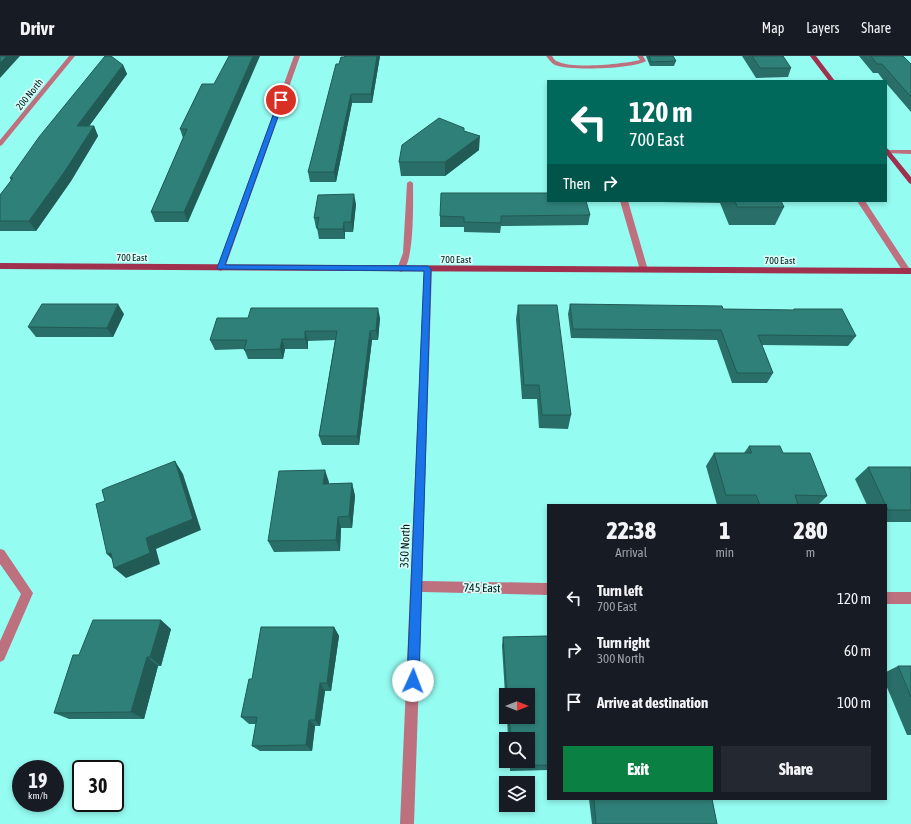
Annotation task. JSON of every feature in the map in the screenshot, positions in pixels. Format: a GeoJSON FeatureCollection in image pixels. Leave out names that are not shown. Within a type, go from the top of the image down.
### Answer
{"type":"FeatureCollection","features":[{"type":"Feature","properties":{"kind":"street","name":"200 North"},"geometry":{"type":"LineString","coordinates":[[0,144],[72,56]]}},
{"type":"Feature","properties":{"kind":"street"},"geometry":{"type":"LineString","coordinates":[[221,268],[297,56]]}},
{"type":"Feature","properties":{"kind":"street"},"geometry":{"type":"LineString","coordinates":[[549,56],[556,64],[567,66],[632,65],[643,61],[640,56]]}},
{"type":"Feature","properties":{"kind":"street"},"geometry":{"type":"LineString","coordinates":[[813,56],[831,80]]}},
{"type":"Feature","properties":{"kind":"street"},"geometry":{"type":"LineString","coordinates":[[887,151],[911,152]]}},
{"type":"Feature","properties":{"kind":"street"},"geometry":{"type":"LineString","coordinates":[[887,151],[911,182]]}},
{"type":"Feature","properties":{"kind":"street"},"geometry":{"type":"LineString","coordinates":[[401,269],[407,253],[410,183]]}},
{"type":"Feature","properties":{"kind":"street"},"geometry":{"type":"LineString","coordinates":[[624,202],[644,270]]}},
{"type":"Feature","properties":{"kind":"street"},"geometry":{"type":"LineString","coordinates":[[861,202],[909,271]]}},
{"type":"Feature","properties":{"kind":"street","name":"700 East"},"geometry":{"type":"LineString","coordinates":[[0,266],[909,271]]}},
{"type":"Feature","properties":{"kind":"street","name":"350 North"},"geometry":{"type":"LineString","coordinates":[[407,824],[428,269]]}},
{"type":"Feature","properties":{"kind":"street"},"geometry":{"type":"LineString","coordinates":[[0,554],[27,592],[0,656]]}},
{"type":"Feature","properties":{"kind":"street","name":"745 East"},"geometry":{"type":"LineString","coordinates":[[417,586],[547,589]]}},
{"type":"Feature","properties":{"kind":"street"},"geometry":{"type":"LineString","coordinates":[[887,598],[911,598]]}},
{"type":"Feature","properties":{"kind":"building"},"geometry":{"type":"Polygon","coordinates":[[[0,56],[7,56],[0,63],[0,56]]]}},
{"type":"Feature","properties":{"kind":"building"},"geometry":{"type":"Polygon","coordinates":[[[105,56],[111,56],[123,65],[77,126],[94,126],[65,171],[29,221],[0,221],[0,195],[13,178],[10,178],[39,137],[105,56]]]}},
{"type":"Feature","properties":{"kind":"building"},"geometry":{"type":"Polygon","coordinates":[[[229,56],[253,56],[184,212],[151,212],[187,129],[180,129],[202,84],[214,84],[229,56]]]}},
{"type":"Feature","properties":{"kind":"building"},"geometry":{"type":"Polygon","coordinates":[[[377,56],[371,94],[351,94],[334,172],[308,172],[336,64],[339,64],[341,57],[377,56]]]}},
{"type":"Feature","properties":{"kind":"building"},"geometry":{"type":"Polygon","coordinates":[[[649,56],[673,56],[676,61],[651,62],[649,56]]]}},
{"type":"Feature","properties":{"kind":"building"},"geometry":{"type":"Polygon","coordinates":[[[752,56],[783,56],[791,68],[760,68],[752,56]]]}},
{"type":"Feature","properties":{"kind":"building"},"geometry":{"type":"Polygon","coordinates":[[[871,56],[903,56],[911,64],[911,97],[882,64],[877,64],[871,56]]]}},
{"type":"Feature","properties":{"kind":"building"},"geometry":{"type":"Polygon","coordinates":[[[439,118],[464,128],[464,131],[480,136],[445,162],[399,162],[402,145],[439,118]]]}},
{"type":"Feature","properties":{"kind":"building"},"geometry":{"type":"Polygon","coordinates":[[[441,193],[547,193],[547,202],[586,202],[590,215],[501,216],[501,223],[464,222],[464,217],[440,216],[441,193]]]}},
{"type":"Feature","properties":{"kind":"building"},"geometry":{"type":"Polygon","coordinates":[[[354,194],[351,222],[344,222],[343,229],[317,229],[319,217],[314,218],[318,195],[354,194]]]}},
{"type":"Feature","properties":{"kind":"building"},"geometry":{"type":"Polygon","coordinates":[[[735,202],[782,202],[784,207],[737,207],[735,202]]]}},
{"type":"Feature","properties":{"kind":"building"},"geometry":{"type":"Polygon","coordinates":[[[42,304],[118,304],[107,328],[28,327],[42,304]]]}},
{"type":"Feature","properties":{"kind":"building"},"geometry":{"type":"Polygon","coordinates":[[[570,304],[722,306],[723,309],[842,309],[856,336],[758,335],[773,373],[737,373],[721,330],[573,329],[570,304]]]}},
{"type":"Feature","properties":{"kind":"building"},"geometry":{"type":"Polygon","coordinates":[[[518,305],[557,305],[571,415],[542,415],[539,385],[524,385],[518,305]]]}},
{"type":"Feature","properties":{"kind":"building"},"geometry":{"type":"Polygon","coordinates":[[[251,308],[378,308],[376,330],[370,331],[357,436],[319,436],[337,331],[305,331],[305,339],[282,339],[280,349],[244,350],[247,340],[210,340],[217,318],[248,318],[251,308]]]}},
{"type":"Feature","properties":{"kind":"building"},"geometry":{"type":"Polygon","coordinates":[[[749,446],[780,446],[783,453],[810,453],[827,496],[795,495],[798,504],[760,504],[756,495],[726,495],[714,453],[752,453],[749,446]]]}},
{"type":"Feature","properties":{"kind":"building"},"geometry":{"type":"Polygon","coordinates":[[[175,461],[193,519],[146,538],[150,553],[114,568],[111,553],[107,554],[96,504],[105,501],[102,490],[175,461]]]}},
{"type":"Feature","properties":{"kind":"building"},"geometry":{"type":"Polygon","coordinates":[[[868,467],[911,467],[911,510],[888,510],[887,504],[885,504],[868,467]]]}},
{"type":"Feature","properties":{"kind":"building"},"geometry":{"type":"Polygon","coordinates":[[[325,470],[323,484],[352,483],[349,516],[338,517],[336,540],[268,541],[279,471],[325,470]]]}},
{"type":"Feature","properties":{"kind":"building"},"geometry":{"type":"Polygon","coordinates":[[[93,620],[161,620],[150,657],[147,657],[131,712],[54,713],[73,655],[79,655],[93,620]]]}},
{"type":"Feature","properties":{"kind":"building"},"geometry":{"type":"Polygon","coordinates":[[[261,627],[334,627],[327,683],[320,683],[315,720],[309,720],[306,745],[252,746],[257,717],[241,717],[249,679],[252,679],[261,627]]]}},
{"type":"Feature","properties":{"kind":"building"},"geometry":{"type":"Polygon","coordinates":[[[547,636],[547,765],[535,765],[535,732],[510,732],[510,724],[535,724],[535,688],[507,688],[503,637],[547,636]]]}},
{"type":"Feature","properties":{"kind":"building"},"geometry":{"type":"Polygon","coordinates":[[[898,666],[911,666],[911,697],[898,666]]]}},
{"type":"Feature","properties":{"kind":"building"},"geometry":{"type":"Polygon","coordinates":[[[594,800],[712,800],[717,824],[596,824],[594,800]]]}},
{"type":"Feature","properties":{"kind":"route"},"geometry":{"type":"LineString","coordinates":[[281,100],[221,268],[428,269],[413,681]]}}]}
